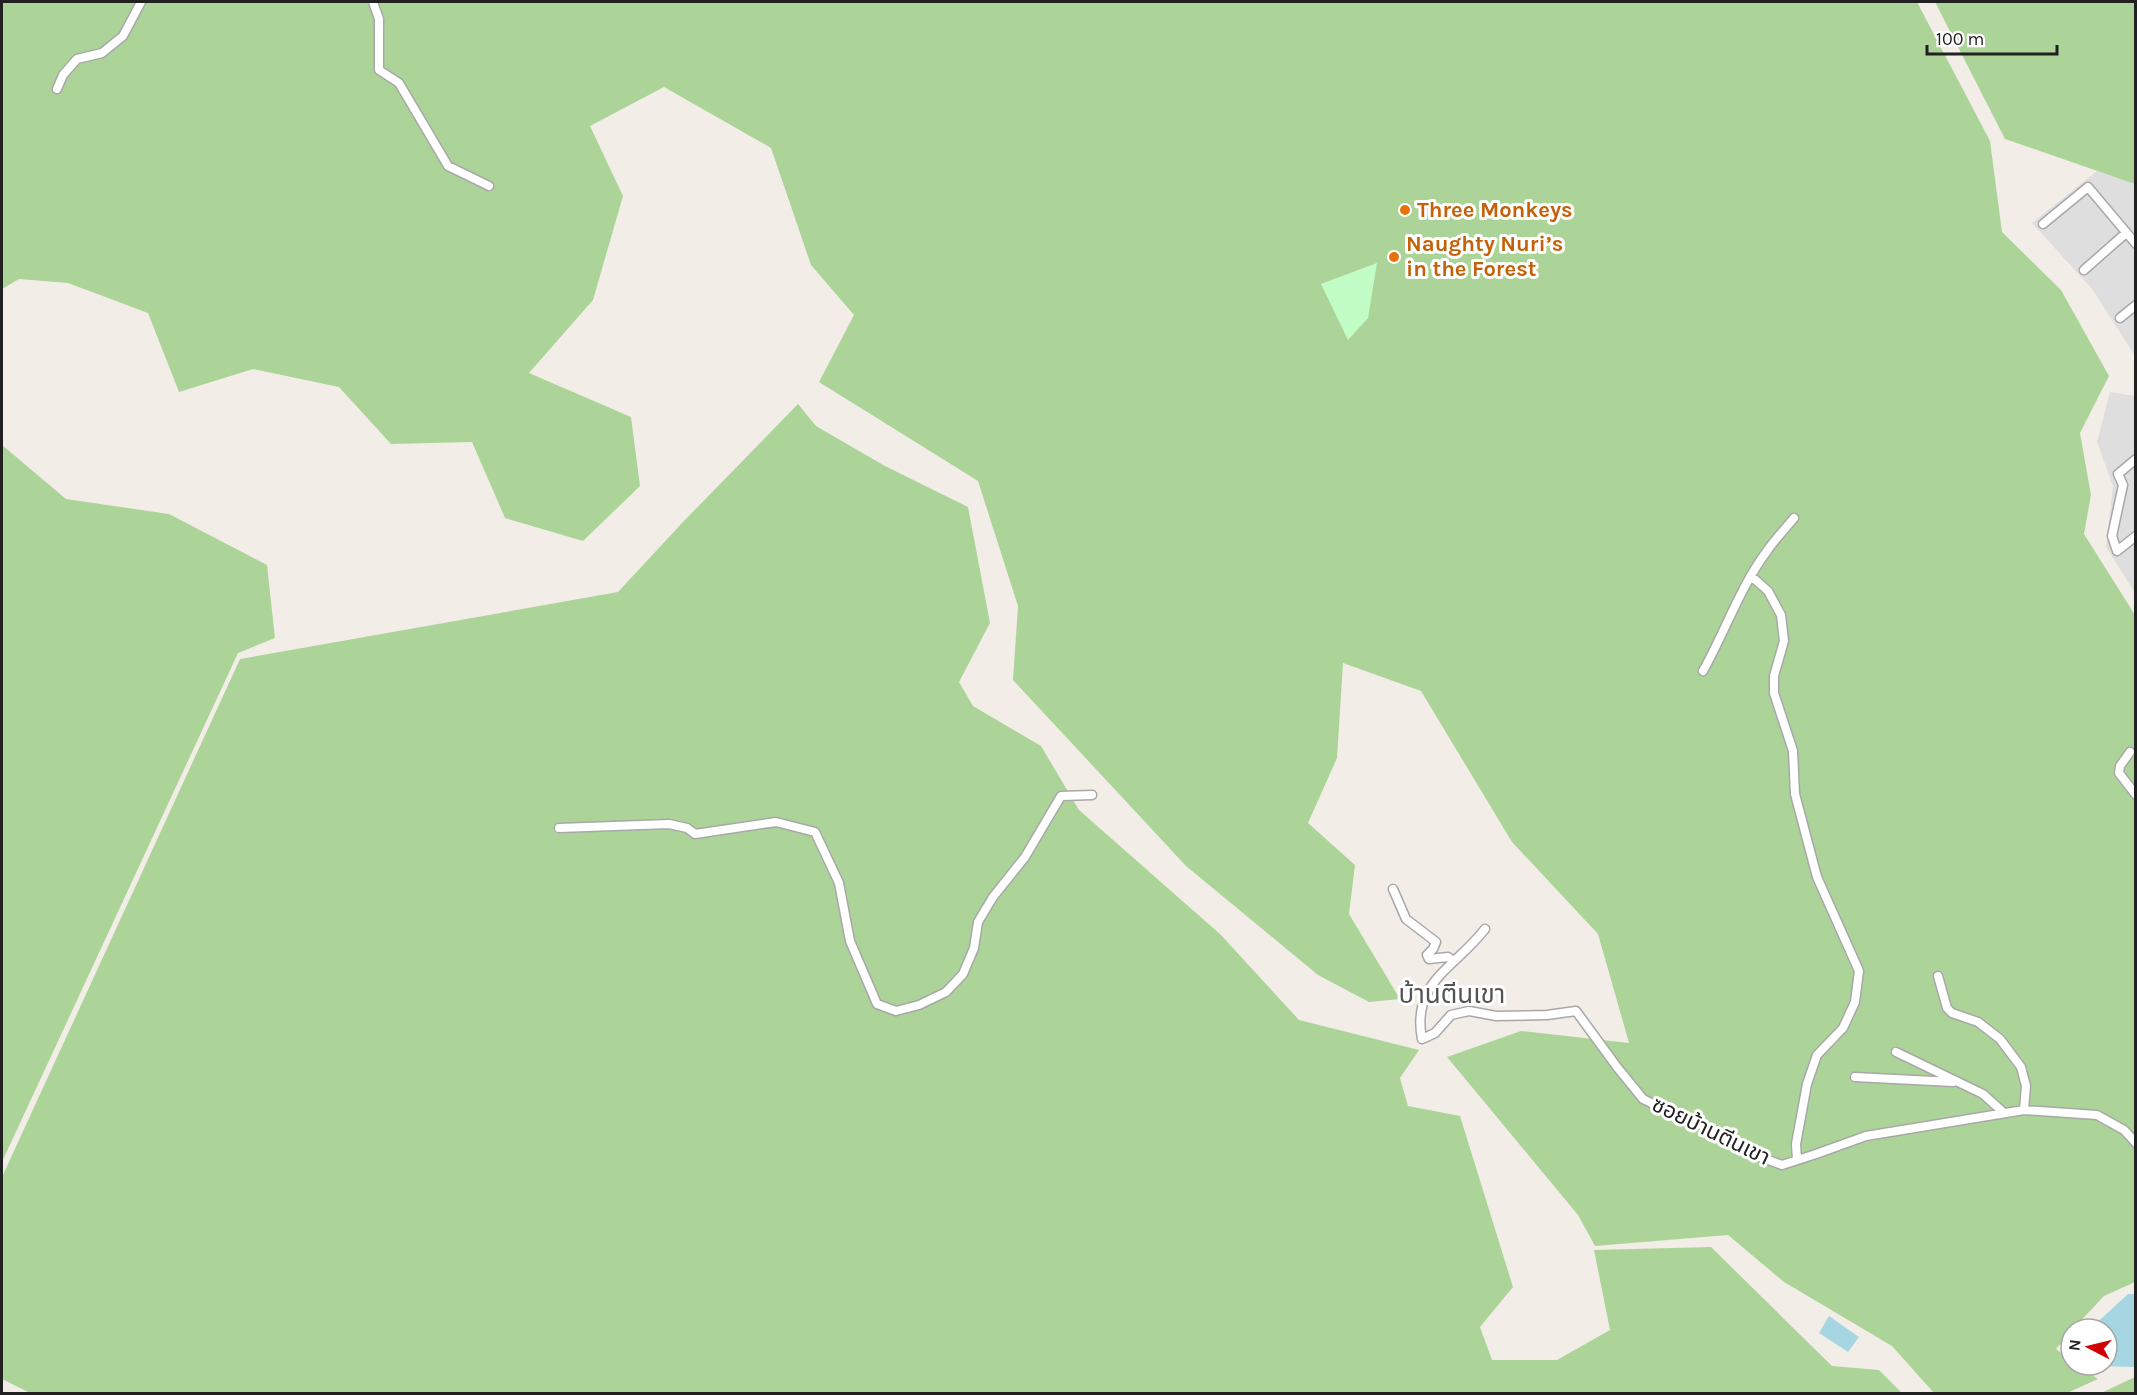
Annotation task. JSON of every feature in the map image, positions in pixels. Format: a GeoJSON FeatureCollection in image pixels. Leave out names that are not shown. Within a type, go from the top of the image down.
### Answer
{"type":"FeatureCollection","features":[{"type":"Feature","properties":{"kind":"street"},"geometry":{"type":"LineString","coordinates":[[57,89],[63,75],[77,60],[102,53],[123,36],[141,2]]}},
{"type":"Feature","properties":{"kind":"street"},"geometry":{"type":"LineString","coordinates":[[374,2],[379,19],[379,70],[399,83],[448,166],[489,186]]}},
{"type":"Feature","properties":{"kind":"street"},"geometry":{"type":"LineString","coordinates":[[2043,224],[2088,187],[2136,244]]}},
{"type":"Feature","properties":{"kind":"street"},"geometry":{"type":"LineString","coordinates":[[2084,270],[2126,233]]}},
{"type":"Feature","properties":{"kind":"street"},"geometry":{"type":"LineString","coordinates":[[2120,318],[2136,305]]}},
{"type":"Feature","properties":{"kind":"street"},"geometry":{"type":"LineString","coordinates":[[2136,459],[2118,474],[2123,485],[2112,536],[2117,551],[2136,536]]}},
{"type":"Feature","properties":{"kind":"street"},"geometry":{"type":"LineString","coordinates":[[1703,670],[1751,576],[1766,551],[1794,518]]}},
{"type":"Feature","properties":{"kind":"street"},"geometry":{"type":"LineString","coordinates":[[1751,576],[1768,591],[1781,615],[1784,640],[1774,676],[1774,693],[1793,751],[1795,794],[1817,877],[1859,971],[1855,1002],[1843,1028],[1817,1055],[1807,1084],[1796,1144],[1797,1160]]}},
{"type":"Feature","properties":{"kind":"street"},"geometry":{"type":"LineString","coordinates":[[2130,752],[2120,766],[2119,773],[2136,795]]}},
{"type":"Feature","properties":{"kind":"street"},"geometry":{"type":"LineString","coordinates":[[559,828],[669,824],[687,828],[694,834],[776,822],[815,832],[839,883],[850,941],[868,987],[877,1004],[896,1011],[919,1005],[946,992],[963,974],[974,948],[978,922],[993,897],[1025,857],[1061,796],[1092,795]]}},
{"type":"Feature","properties":{"kind":"street"},"geometry":{"type":"LineString","coordinates":[[1393,889],[1407,919],[1436,942],[1427,955],[1429,958],[1448,957],[1454,961]]}},
{"type":"Feature","properties":{"kind":"street","name":"ซอยบ้านตีนเขา"},"geometry":{"type":"LineString","coordinates":[[1485,929],[1474,943],[1435,980],[1422,1000],[1419,1018],[1422,1039],[1435,1032],[1451,1015],[1469,1011],[1496,1016],[1547,1015],[1576,1011],[1643,1099],[1724,1134],[1752,1154],[1782,1164],[1866,1136],[2024,1110],[2097,1116],[2124,1130],[2136,1143]]}},
{"type":"Feature","properties":{"kind":"street"},"geometry":{"type":"LineString","coordinates":[[1938,976],[1947,1008],[1958,1016],[1978,1022],[2000,1039],[2021,1067],[2026,1086],[2024,1110]]}},
{"type":"Feature","properties":{"kind":"street"},"geometry":{"type":"LineString","coordinates":[[1896,1052],[1983,1094],[2004,1113]]}},
{"type":"Feature","properties":{"kind":"street"},"geometry":{"type":"LineString","coordinates":[[1855,1077],[1956,1082]]}},
{"type":"Feature","properties":{"kind":"shaded area"},"geometry":{"type":"Polygon","coordinates":[[[2097,171],[2130,180],[2135,187],[2135,356],[2093,290],[2032,223],[2097,171]]]}},
{"type":"Feature","properties":{"kind":"shaded area"},"geometry":{"type":"Polygon","coordinates":[[[2110,392],[2135,396],[2135,593],[2106,547],[2113,486],[2097,442],[2110,392]]]}},
{"type":"Feature","properties":{"kind":"green space"},"geometry":{"type":"Polygon","coordinates":[[[2,2],[1917,2],[1990,141],[2002,232],[2061,290],[2109,376],[2080,433],[2091,495],[2084,534],[2135,615],[2135,1282],[2104,1296],[2084,1317],[2059,1317],[2059,1346],[2056,1349],[2059,1351],[2059,1377],[2095,1377],[2098,1379],[2067,1393],[1934,1393],[1892,1346],[1784,1282],[1728,1235],[1595,1246],[1578,1215],[1447,1057],[1521,1031],[1629,1043],[1598,934],[1512,842],[1421,691],[1343,663],[1337,758],[1308,823],[1355,865],[1349,914],[1400,999],[1369,1002],[1318,975],[1186,866],[1013,680],[1018,606],[978,481],[819,382],[854,315],[811,265],[771,148],[664,87],[590,126],[623,196],[593,300],[529,373],[631,417],[640,486],[583,541],[505,518],[472,442],[391,444],[339,387],[253,369],[179,392],[148,313],[68,283],[19,279],[2,289],[2,2]]]}},
{"type":"Feature","properties":{"kind":"green space"},"geometry":{"type":"Polygon","coordinates":[[[1935,2],[2135,2],[2135,184],[2005,139],[1935,2]]]}},
{"type":"Feature","properties":{"kind":"green space"},"geometry":{"type":"Polygon","coordinates":[[[1377,263],[1368,318],[1348,340],[1321,284],[1377,263]]]}},
{"type":"Feature","properties":{"kind":"green space"},"geometry":{"type":"Polygon","coordinates":[[[798,404],[816,426],[885,466],[968,507],[990,623],[959,682],[973,706],[1041,746],[1079,810],[1220,934],[1299,1020],[1419,1050],[1400,1078],[1408,1106],[1460,1116],[1513,1287],[1480,1327],[1492,1360],[1557,1360],[1610,1330],[1594,1250],[1711,1247],[1832,1366],[1879,1370],[1902,1393],[32,1394],[2,1379],[2,1177],[240,659],[618,592],[798,404]]]}},
{"type":"Feature","properties":{"kind":"green space"},"geometry":{"type":"Polygon","coordinates":[[[2,445],[66,499],[169,514],[267,565],[275,638],[238,653],[2,1162],[2,445]]]}},
{"type":"Feature","properties":{"kind":"green space"},"geometry":{"type":"Polygon","coordinates":[[[2135,1377],[2135,1393],[2101,1393],[2135,1377]]]}},
{"type":"Feature","properties":{"kind":"water"},"geometry":{"type":"Polygon","coordinates":[[[2128,1294],[2135,1294],[2135,1367],[2119,1367],[2119,1317],[2103,1317],[2128,1294]]]}},
{"type":"Feature","properties":{"kind":"water"},"geometry":{"type":"Polygon","coordinates":[[[1829,1316],[1859,1337],[1848,1352],[1819,1333],[1829,1316]]]}},
{"type":"Feature","properties":{"kind":"place","name":"Three Monkeys"},"geometry":{"type":"Point","coordinates":[1405,210]}},
{"type":"Feature","properties":{"kind":"place","name":"Naughty Nuri’s in the Forest"},"geometry":{"type":"Point","coordinates":[1394,257]}},
{"type":"Feature","properties":{"kind":"district","name":"บ้านตีนเขา"},"geometry":{"type":"Point","coordinates":[1452,994]}}]}
